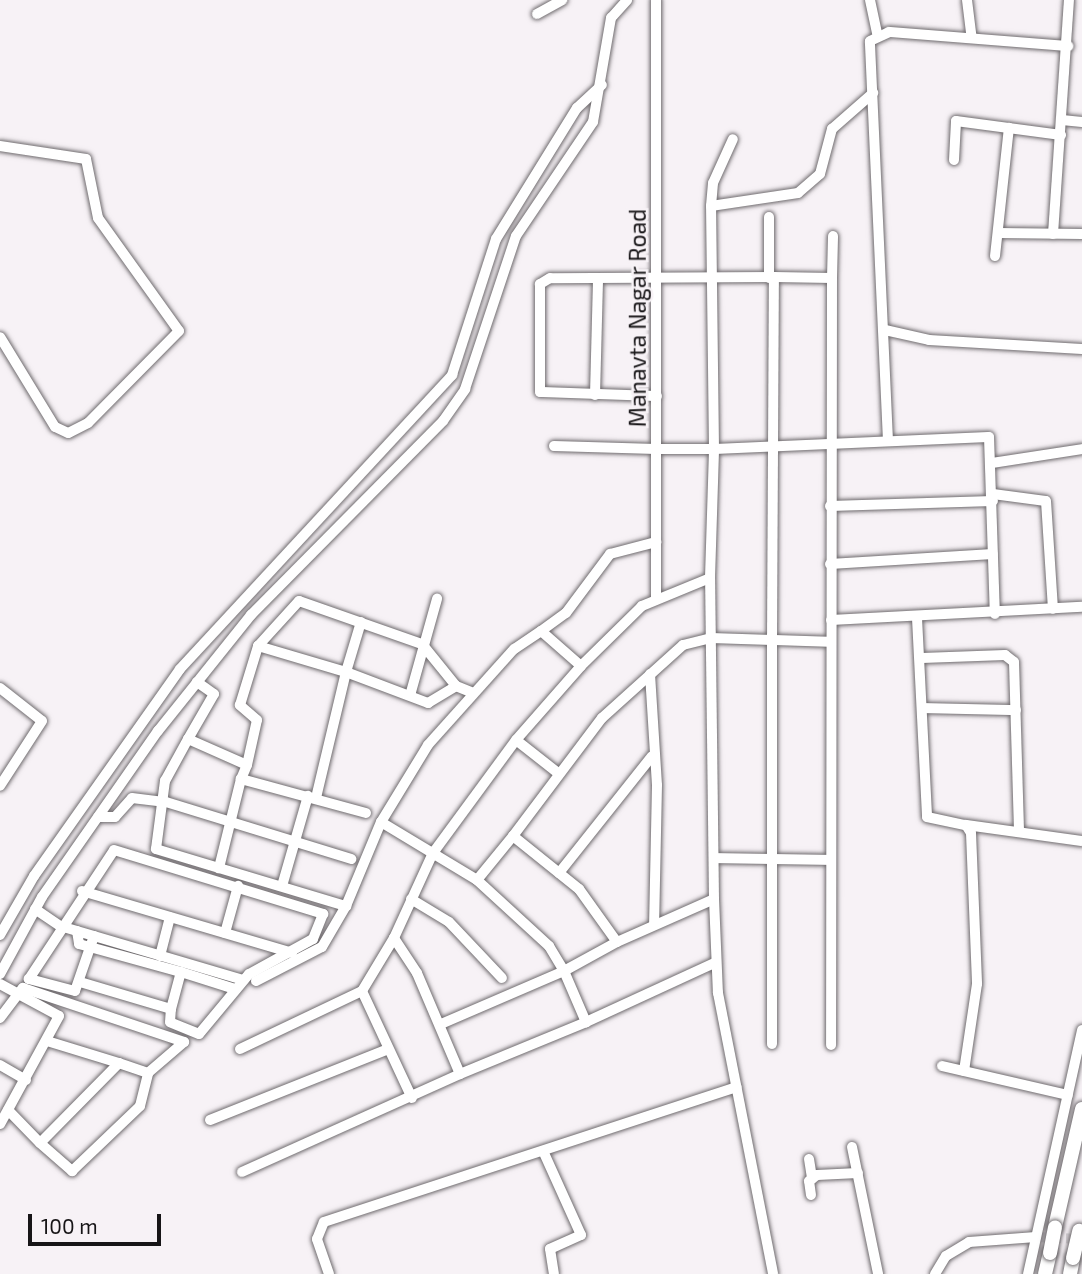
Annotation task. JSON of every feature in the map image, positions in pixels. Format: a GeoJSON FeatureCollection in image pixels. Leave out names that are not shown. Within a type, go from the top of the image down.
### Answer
{"type":"FeatureCollection","features":[{"type":"Feature","properties":{"kind":"highway"},"geometry":{"type":"LineString","coordinates":[[1045,1274],[1082,1109]]}},
{"type":"Feature","properties":{"kind":"highway"},"geometry":{"type":"LineString","coordinates":[[1070,1274],[1082,1218]]}},
{"type":"Feature","properties":{"kind":"street"},"geometry":{"type":"LineString","coordinates":[[537,14],[562,0]]}},
{"type":"Feature","properties":{"kind":"street"},"geometry":{"type":"LineString","coordinates":[[0,974],[35,909],[98,817],[197,682],[251,615],[450,411],[477,366],[516,236],[593,122],[603,84],[611,18],[627,0]]}},
{"type":"Feature","properties":{"kind":"street","name":"Manavta Nagar Road"},"geometry":{"type":"LineString","coordinates":[[656,0],[656,449],[989,437],[992,463]]}},
{"type":"Feature","properties":{"kind":"street"},"geometry":{"type":"LineString","coordinates":[[870,0],[877,34]]}},
{"type":"Feature","properties":{"kind":"street"},"geometry":{"type":"LineString","coordinates":[[967,0],[972,38]]}},
{"type":"Feature","properties":{"kind":"street"},"geometry":{"type":"LineString","coordinates":[[1053,234],[1068,46],[1069,0]]}},
{"type":"Feature","properties":{"kind":"street"},"geometry":{"type":"LineString","coordinates":[[888,441],[870,41],[877,34],[1068,46]]}},
{"type":"Feature","properties":{"kind":"street"},"geometry":{"type":"LineString","coordinates":[[0,934],[180,669],[452,375],[496,239],[577,108],[603,84]]}},
{"type":"Feature","properties":{"kind":"street"},"geometry":{"type":"LineString","coordinates":[[711,206],[798,192],[820,174],[832,129],[873,93]]}},
{"type":"Feature","properties":{"kind":"street"},"geometry":{"type":"LineString","coordinates":[[1062,120],[1082,121]]}},
{"type":"Feature","properties":{"kind":"street"},"geometry":{"type":"LineString","coordinates":[[954,160],[956,121],[1061,135]]}},
{"type":"Feature","properties":{"kind":"street"},"geometry":{"type":"LineString","coordinates":[[995,256],[1009,128]]}},
{"type":"Feature","properties":{"kind":"street"},"geometry":{"type":"LineString","coordinates":[[733,139],[713,183],[711,206],[714,449],[710,578],[714,963],[773,1274]]}},
{"type":"Feature","properties":{"kind":"street"},"geometry":{"type":"LineString","coordinates":[[0,146],[86,159],[98,218],[179,331],[89,423],[68,433],[55,427],[0,337]]}},
{"type":"Feature","properties":{"kind":"street"},"geometry":{"type":"LineString","coordinates":[[769,217],[775,446],[772,1044]]}},
{"type":"Feature","properties":{"kind":"street"},"geometry":{"type":"LineString","coordinates":[[998,233],[1082,234]]}},
{"type":"Feature","properties":{"kind":"street"},"geometry":{"type":"LineString","coordinates":[[831,1045],[829,443],[833,236]]}},
{"type":"Feature","properties":{"kind":"street"},"geometry":{"type":"LineString","coordinates":[[657,396],[545,395],[537,388],[537,292],[550,278],[598,282],[832,278]]}},
{"type":"Feature","properties":{"kind":"street"},"geometry":{"type":"LineString","coordinates":[[595,395],[598,282]]}},
{"type":"Feature","properties":{"kind":"street"},"geometry":{"type":"LineString","coordinates":[[885,330],[929,340],[1082,349]]}},
{"type":"Feature","properties":{"kind":"street"},"geometry":{"type":"LineString","coordinates":[[554,446],[656,449],[656,597]]}},
{"type":"Feature","properties":{"kind":"street"},"geometry":{"type":"LineString","coordinates":[[995,614],[992,463],[1082,449]]}},
{"type":"Feature","properties":{"kind":"street"},"geometry":{"type":"LineString","coordinates":[[830,506],[993,497],[1046,501],[1053,609]]}},
{"type":"Feature","properties":{"kind":"street"},"geometry":{"type":"LineString","coordinates":[[256,981],[322,947],[346,906],[381,822],[428,745],[471,692],[541,631],[566,613],[610,554],[656,542]]}},
{"type":"Feature","properties":{"kind":"street"},"geometry":{"type":"LineString","coordinates":[[830,564],[993,554]]}},
{"type":"Feature","properties":{"kind":"street"},"geometry":{"type":"LineString","coordinates":[[240,1049],[362,990],[394,938],[433,853],[516,740],[581,666],[656,597],[710,578]]}},
{"type":"Feature","properties":{"kind":"street"},"geometry":{"type":"LineString","coordinates":[[411,692],[422,644],[437,599]]}},
{"type":"Feature","properties":{"kind":"street"},"geometry":{"type":"LineString","coordinates":[[219,868],[257,720],[240,705],[258,646],[299,601],[422,644],[456,686],[471,692]]}},
{"type":"Feature","properties":{"kind":"street"},"geometry":{"type":"LineString","coordinates":[[831,621],[995,614],[1082,607]]}},
{"type":"Feature","properties":{"kind":"street"},"geometry":{"type":"LineString","coordinates":[[917,618],[926,708],[927,817],[1082,841]]}},
{"type":"Feature","properties":{"kind":"street"},"geometry":{"type":"LineString","coordinates":[[282,886],[312,797],[361,622]]}},
{"type":"Feature","properties":{"kind":"street"},"geometry":{"type":"LineString","coordinates":[[541,631],[581,666]]}},
{"type":"Feature","properties":{"kind":"street"},"geometry":{"type":"LineString","coordinates":[[477,880],[602,718],[683,645],[711,638],[831,642]]}},
{"type":"Feature","properties":{"kind":"street"},"geometry":{"type":"LineString","coordinates":[[258,646],[411,692],[428,703],[456,686]]}},
{"type":"Feature","properties":{"kind":"street"},"geometry":{"type":"LineString","coordinates":[[922,658],[1011,658],[1016,710],[1019,830]]}},
{"type":"Feature","properties":{"kind":"street"},"geometry":{"type":"LineString","coordinates":[[650,674],[654,924]]}},
{"type":"Feature","properties":{"kind":"street"},"geometry":{"type":"LineString","coordinates":[[197,682],[214,694],[165,780],[166,802],[156,849],[346,906]]}},
{"type":"Feature","properties":{"kind":"street"},"geometry":{"type":"LineString","coordinates":[[0,688],[42,721],[0,786]]}},
{"type":"Feature","properties":{"kind":"street"},"geometry":{"type":"LineString","coordinates":[[926,708],[1016,710]]}},
{"type":"Feature","properties":{"kind":"street"},"geometry":{"type":"LineString","coordinates":[[188,739],[247,765]]}},
{"type":"Feature","properties":{"kind":"street"},"geometry":{"type":"LineString","coordinates":[[516,740],[558,773]]}},
{"type":"Feature","properties":{"kind":"street"},"geometry":{"type":"LineString","coordinates":[[559,873],[652,756]]}},
{"type":"Feature","properties":{"kind":"street"},"geometry":{"type":"LineString","coordinates":[[241,779],[366,813]]}},
{"type":"Feature","properties":{"kind":"street"},"geometry":{"type":"LineString","coordinates":[[98,817],[115,817],[132,798],[166,802],[351,859]]}},
{"type":"Feature","properties":{"kind":"street"},"geometry":{"type":"LineString","coordinates":[[381,822],[477,880],[549,946],[564,971],[586,1022]]}},
{"type":"Feature","properties":{"kind":"street"},"geometry":{"type":"LineString","coordinates":[[964,1071],[976,984],[966,825]]}},
{"type":"Feature","properties":{"kind":"street"},"geometry":{"type":"LineString","coordinates":[[513,836],[596,907],[617,942]]}},
{"type":"Feature","properties":{"kind":"street"},"geometry":{"type":"LineString","coordinates":[[94,936],[80,982],[71,992],[29,979],[82,891],[114,850],[323,914],[313,939],[243,981],[199,1034],[170,1022],[181,972]]}},
{"type":"Feature","properties":{"kind":"street"},"geometry":{"type":"LineString","coordinates":[[715,858],[830,860]]}},
{"type":"Feature","properties":{"kind":"street"},"geometry":{"type":"LineString","coordinates":[[225,933],[238,886]]}},
{"type":"Feature","properties":{"kind":"street"},"geometry":{"type":"LineString","coordinates":[[82,891],[292,953]]}},
{"type":"Feature","properties":{"kind":"street"},"geometry":{"type":"LineString","coordinates":[[411,899],[449,922],[502,978]]}},
{"type":"Feature","properties":{"kind":"street"},"geometry":{"type":"LineString","coordinates":[[441,1024],[564,971],[654,924],[714,900]]}},
{"type":"Feature","properties":{"kind":"street"},"geometry":{"type":"LineString","coordinates":[[35,909],[60,926],[243,981]]}},
{"type":"Feature","properties":{"kind":"street"},"geometry":{"type":"LineString","coordinates":[[160,956],[170,917]]}},
{"type":"Feature","properties":{"kind":"street"},"geometry":{"type":"LineString","coordinates":[[77,931],[79,944],[235,989]]}},
{"type":"Feature","properties":{"kind":"street"},"geometry":{"type":"LineString","coordinates":[[394,938],[441,1024],[460,1074]]}},
{"type":"Feature","properties":{"kind":"street"},"geometry":{"type":"LineString","coordinates":[[243,1172],[714,963]]}},
{"type":"Feature","properties":{"kind":"street"},"geometry":{"type":"LineString","coordinates":[[80,982],[171,1009]]}},
{"type":"Feature","properties":{"kind":"street"},"geometry":{"type":"LineString","coordinates":[[0,985],[59,1016],[0,1124]]}},
{"type":"Feature","properties":{"kind":"street"},"geometry":{"type":"LineString","coordinates":[[0,1018],[23,988],[180,1038],[183,1046],[148,1073],[140,1106],[72,1171],[8,1110]]}},
{"type":"Feature","properties":{"kind":"street"},"geometry":{"type":"LineString","coordinates":[[362,990],[412,1098]]}},
{"type":"Feature","properties":{"kind":"street"},"geometry":{"type":"LineString","coordinates":[[1028,1274],[1082,1030]]}},
{"type":"Feature","properties":{"kind":"street"},"geometry":{"type":"LineString","coordinates":[[47,1041],[148,1073]]}},
{"type":"Feature","properties":{"kind":"street"},"geometry":{"type":"LineString","coordinates":[[210,1120],[388,1049]]}},
{"type":"Feature","properties":{"kind":"street"},"geometry":{"type":"LineString","coordinates":[[40,1143],[119,1063]]}},
{"type":"Feature","properties":{"kind":"street"},"geometry":{"type":"LineString","coordinates":[[0,1065],[26,1080]]}},
{"type":"Feature","properties":{"kind":"street"},"geometry":{"type":"LineString","coordinates":[[942,1066],[1068,1095]]}},
{"type":"Feature","properties":{"kind":"street"},"geometry":{"type":"LineString","coordinates":[[329,1274],[317,1239],[324,1222],[544,1153],[736,1087]]}},
{"type":"Feature","properties":{"kind":"street"},"geometry":{"type":"LineString","coordinates":[[852,1147],[878,1274]]}},
{"type":"Feature","properties":{"kind":"street"},"geometry":{"type":"LineString","coordinates":[[544,1153],[581,1235],[550,1249],[554,1274]]}},
{"type":"Feature","properties":{"kind":"street"},"geometry":{"type":"LineString","coordinates":[[809,1159],[811,1195]]}},
{"type":"Feature","properties":{"kind":"street"},"geometry":{"type":"LineString","coordinates":[[812,1179],[826,1172],[858,1173]]}},
{"type":"Feature","properties":{"kind":"street"},"geometry":{"type":"LineString","coordinates":[[935,1274],[946,1256],[969,1242],[1036,1237]]}},
{"type":"Feature","properties":{"kind":"tunnel"},"geometry":{"type":"LineString","coordinates":[[1036,1237],[1081,1239]]}}]}
